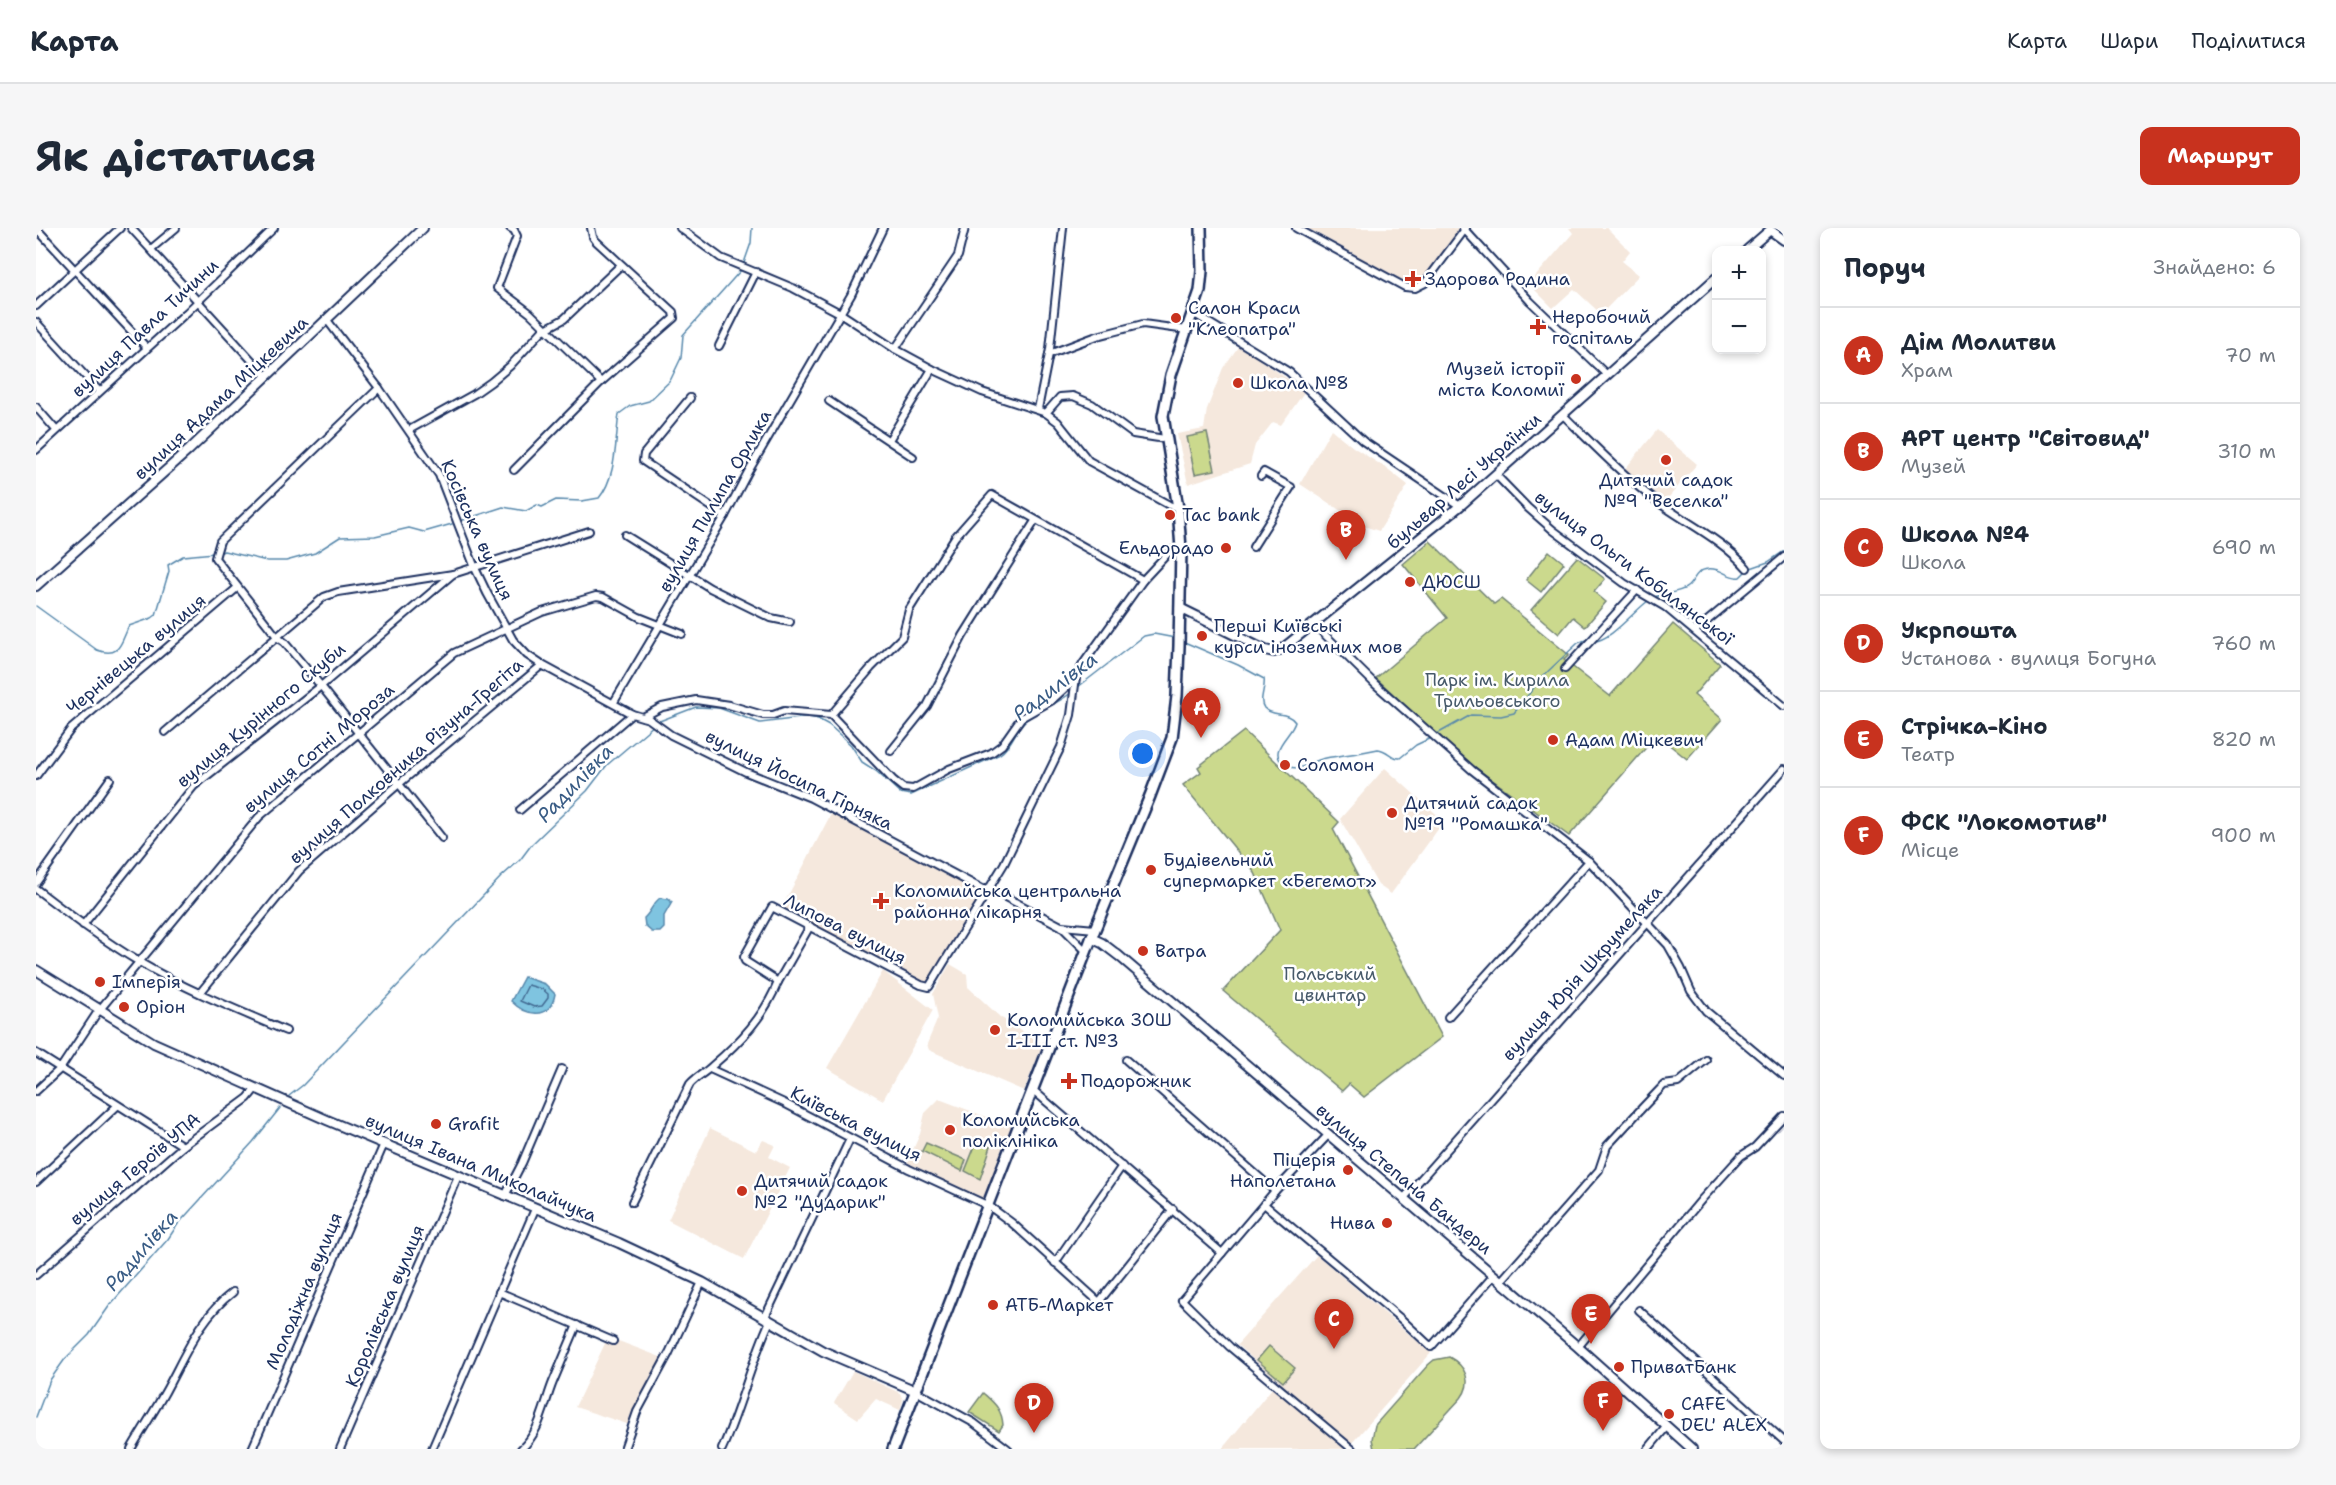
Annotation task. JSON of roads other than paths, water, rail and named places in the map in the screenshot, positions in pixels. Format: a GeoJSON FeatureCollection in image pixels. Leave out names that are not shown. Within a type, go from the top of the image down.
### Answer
{"type":"FeatureCollection","features":[{"type":"Feature","properties":{"kind":"main road"},"geometry":{"type":"LineString","coordinates":[[893,1449],[1093,933],[1172,738],[1180,634],[1181,549],[1178,508],[1163,416],[1165,396],[1200,291],[1201,228]]}},
{"type":"Feature","properties":{"kind":"street"},"geometry":{"type":"LineString","coordinates":[[36,228],[147,348]]}},
{"type":"Feature","properties":{"kind":"street"},"geometry":{"type":"LineString","coordinates":[[36,306],[120,228]]}},
{"type":"Feature","properties":{"kind":"street"},"geometry":{"type":"LineString","coordinates":[[131,228],[267,377]]}},
{"type":"Feature","properties":{"kind":"street"},"geometry":{"type":"LineString","coordinates":[[151,249],[176,228]]}},
{"type":"Feature","properties":{"kind":"street","name":"вулиця Павла Тичини"},"geometry":{"type":"LineString","coordinates":[[36,450],[198,302],[274,228]]}},
{"type":"Feature","properties":{"kind":"street","name":"вулиця Адама Міцкевича"},"geometry":{"type":"LineString","coordinates":[[36,586],[189,450],[423,228]]}},
{"type":"Feature","properties":{"kind":"street"},"geometry":{"type":"LineString","coordinates":[[510,228],[517,236],[498,288],[518,302],[601,382]]}},
{"type":"Feature","properties":{"kind":"street"},"geometry":{"type":"LineString","coordinates":[[514,470],[601,382],[674,318],[673,312],[593,237],[591,228]]}},
{"type":"Feature","properties":{"kind":"street"},"geometry":{"type":"LineString","coordinates":[[680,228],[721,258],[793,288],[840,313],[932,369],[982,392],[1046,413],[1058,422],[1089,461],[1178,508]]}},
{"type":"Feature","properties":{"kind":"street","name":"вулиця Пилипа Орлика"},"geometry":{"type":"LineString","coordinates":[[614,702],[725,516],[853,291],[883,228]]}},
{"type":"Feature","properties":{"kind":"street"},"geometry":{"type":"LineString","coordinates":[[896,349],[958,256],[965,228]]}},
{"type":"Feature","properties":{"kind":"street"},"geometry":{"type":"LineString","coordinates":[[1038,409],[1049,354],[1063,228]]}},
{"type":"Feature","properties":{"kind":"street"},"geometry":{"type":"LineString","coordinates":[[1296,228],[1405,287],[1415,288],[1425,283],[1464,229],[1530,301],[1607,375]]}},
{"type":"Feature","properties":{"kind":"street"},"geometry":{"type":"LineString","coordinates":[[1752,246],[1770,230],[1784,240]]}},
{"type":"Feature","properties":{"kind":"street"},"geometry":{"type":"LineString","coordinates":[[409,430],[491,382],[546,329],[564,319],[621,265]]}},
{"type":"Feature","properties":{"kind":"street"},"geometry":{"type":"LineString","coordinates":[[719,346],[756,272]]}},
{"type":"Feature","properties":{"kind":"street","name":"бульвар Лесі Українки"},"geometry":{"type":"LineString","coordinates":[[1180,608],[1270,652],[1282,650],[1460,506],[1712,282]]}},
{"type":"Feature","properties":{"kind":"street"},"geometry":{"type":"LineString","coordinates":[[1193,313],[1288,372],[1363,441],[1460,506]]}},
{"type":"Feature","properties":{"kind":"street","name":"Косівська вулиця"},"geometry":{"type":"LineString","coordinates":[[327,320],[380,388],[442,482],[475,568],[517,645],[542,665],[614,702],[632,714]]}},
{"type":"Feature","properties":{"kind":"street"},"geometry":{"type":"LineString","coordinates":[[36,322],[99,391]]}},
{"type":"Feature","properties":{"kind":"street"},"geometry":{"type":"LineString","coordinates":[[1049,354],[1074,344],[1143,324],[1187,330]]}},
{"type":"Feature","properties":{"kind":"street"},"geometry":{"type":"LineString","coordinates":[[889,440],[932,369]]}},
{"type":"Feature","properties":{"kind":"street"},"geometry":{"type":"LineString","coordinates":[[380,388],[222,540],[215,554],[216,562],[321,686],[442,838]]}},
{"type":"Feature","properties":{"kind":"street"},"geometry":{"type":"LineString","coordinates":[[1046,413],[1060,397],[1072,396],[1092,404],[1133,434],[1165,439]]}},
{"type":"Feature","properties":{"kind":"street"},"geometry":{"type":"LineString","coordinates":[[690,398],[643,458],[648,466],[725,516]]}},
{"type":"Feature","properties":{"kind":"street"},"geometry":{"type":"LineString","coordinates":[[829,401],[913,457]]}},
{"type":"Feature","properties":{"kind":"street"},"geometry":{"type":"LineString","coordinates":[[36,407],[56,430]]}},
{"type":"Feature","properties":{"kind":"street"},"geometry":{"type":"LineString","coordinates":[[1563,414],[1611,464],[1673,513],[1732,553],[1758,579]]}},
{"type":"Feature","properties":{"kind":"street"},"geometry":{"type":"LineString","coordinates":[[1253,547],[1291,488],[1264,472],[1261,476]]}},
{"type":"Feature","properties":{"kind":"street","name":"вулиця Ольги Кобилянської"},"geometry":{"type":"LineString","coordinates":[[1496,475],[1553,530],[1624,583],[1652,598],[1784,706]]}},
{"type":"Feature","properties":{"kind":"street"},"geometry":{"type":"LineString","coordinates":[[831,715],[871,668],[902,637],[909,610],[915,600],[955,537],[992,495],[1143,580]]}},
{"type":"Feature","properties":{"kind":"street"},"geometry":{"type":"LineString","coordinates":[[891,752],[927,706],[963,636],[1035,521]]}},
{"type":"Feature","properties":{"kind":"street"},"geometry":{"type":"LineString","coordinates":[[165,732],[278,638],[318,601],[333,593],[453,574],[589,531]]}},
{"type":"Feature","properties":{"kind":"street"},"geometry":{"type":"LineString","coordinates":[[625,536],[690,576],[764,615],[790,622]]}},
{"type":"Feature","properties":{"kind":"street"},"geometry":{"type":"LineString","coordinates":[[643,717],[662,707],[696,700],[729,705],[763,716],[784,711],[831,715],[893,780],[903,788],[913,789],[949,769],[998,749],[1021,718],[1051,701],[1076,677],[1143,580],[1170,551],[1181,549]]}},
{"type":"Feature","properties":{"kind":"street"},"geometry":{"type":"LineString","coordinates":[[1695,631],[1784,557]]}},
{"type":"Feature","properties":{"kind":"street","name":"вулиця Курінного Скуби"},"geometry":{"type":"LineString","coordinates":[[83,925],[194,786],[321,686],[453,574]]}},
{"type":"Feature","properties":{"kind":"street","name":"Чернівецька вулиця"},"geometry":{"type":"LineString","coordinates":[[36,776],[75,725],[237,588]]}},
{"type":"Feature","properties":{"kind":"street"},"geometry":{"type":"LineString","coordinates":[[1565,669],[1637,590]]}},
{"type":"Feature","properties":{"kind":"street","name":"вулиця Сотні Мороза"},"geometry":{"type":"LineString","coordinates":[[36,1092],[60,1069],[100,1010],[254,821],[454,653],[542,612],[598,596],[682,634]]}},
{"type":"Feature","properties":{"kind":"street"},"geometry":{"type":"LineString","coordinates":[[1315,625],[1375,684],[1472,770],[1589,861],[1668,945],[1691,991],[1706,1011],[1784,1076]]}},
{"type":"Feature","properties":{"kind":"street","name":"вулиця Полковника Різуна-Грегіта"},"geometry":{"type":"LineString","coordinates":[[200,993],[299,872],[400,783],[542,665]]}},
{"type":"Feature","properties":{"kind":"street"},"geometry":{"type":"LineString","coordinates":[[987,890],[1016,842],[1061,747],[1069,726],[1076,677]]}},
{"type":"Feature","properties":{"kind":"street"},"geometry":{"type":"LineString","coordinates":[[520,810],[632,714]]}},
{"type":"Feature","properties":{"kind":"street","name":"вулиця Йосипа Гірняка"},"geometry":{"type":"LineString","coordinates":[[632,714],[643,717],[671,735],[733,766],[811,798],[1061,926]]}},
{"type":"Feature","properties":{"kind":"street","name":"вулиця Юрія Шкрумеляка"},"geometry":{"type":"LineString","coordinates":[[1404,1198],[1784,769]]}},
{"type":"Feature","properties":{"kind":"street"},"geometry":{"type":"LineString","coordinates":[[36,883],[110,779]]}},
{"type":"Feature","properties":{"kind":"street"},"geometry":{"type":"LineString","coordinates":[[1448,1017],[1589,861]]}},
{"type":"Feature","properties":{"kind":"street"},"geometry":{"type":"LineString","coordinates":[[36,889],[83,925],[140,962],[200,993],[286,1031]]}},
{"type":"Feature","properties":{"kind":"street","name":"Липова вулиця"},"geometry":{"type":"LineString","coordinates":[[778,982],[745,961],[744,957],[772,907],[927,988],[932,984],[987,890]]}},
{"type":"Feature","properties":{"kind":"street"},"geometry":{"type":"LineString","coordinates":[[633,1202],[684,1094],[698,1075],[710,1069],[753,1027],[770,1001],[778,982],[810,926]]}},
{"type":"Feature","properties":{"kind":"street"},"geometry":{"type":"LineString","coordinates":[[1061,926],[1093,933]]}},
{"type":"Feature","properties":{"kind":"street"},"geometry":{"type":"LineString","coordinates":[[1061,926],[1086,951]]}},
{"type":"Feature","properties":{"kind":"street","name":"вулиця Степана Бандери"},"geometry":{"type":"LineString","coordinates":[[1093,933],[1578,1347],[1692,1449]]}},
{"type":"Feature","properties":{"kind":"street","name":"вулиця Івана Миколайчука"},"geometry":{"type":"LineString","coordinates":[[36,970],[154,1042],[458,1176],[619,1243],[702,1282],[823,1351],[916,1391]]}},
{"type":"Feature","properties":{"kind":"street"},"geometry":{"type":"LineString","coordinates":[[36,1053],[183,1146]]}},
{"type":"Feature","properties":{"kind":"street"},"geometry":{"type":"LineString","coordinates":[[1126,1060],[1275,1191]]}},
{"type":"Feature","properties":{"kind":"street"},"geometry":{"type":"LineString","coordinates":[[1501,1281],[1599,1170],[1607,1146],[1643,1107],[1667,1083],[1678,1083],[1706,1060]]}},
{"type":"Feature","properties":{"kind":"street"},"geometry":{"type":"LineString","coordinates":[[505,1196],[522,1163],[562,1069]]}},
{"type":"Feature","properties":{"kind":"street","name":"Київська вулиця"},"geometry":{"type":"LineString","coordinates":[[710,1069],[784,1103],[850,1139],[989,1206],[1012,1223],[1099,1302],[1173,1209]]}},
{"type":"Feature","properties":{"kind":"street","name":"вулиця Героїв УПА"},"geometry":{"type":"LineString","coordinates":[[36,1275],[183,1146],[248,1098],[256,1088]]}},
{"type":"Feature","properties":{"kind":"street"},"geometry":{"type":"LineString","coordinates":[[1033,1090],[1222,1253]]}},
{"type":"Feature","properties":{"kind":"street"},"geometry":{"type":"LineString","coordinates":[[36,1182],[117,1106]]}},
{"type":"Feature","properties":{"kind":"street"},"geometry":{"type":"LineString","coordinates":[[1578,1347],[1702,1199],[1741,1156],[1755,1147],[1784,1116]]}},
{"type":"Feature","properties":{"kind":"street"},"geometry":{"type":"LineString","coordinates":[[1329,1134],[1275,1191],[1182,1300],[1230,1347],[1353,1449]]}},
{"type":"Feature","properties":{"kind":"street"},"geometry":{"type":"LineString","coordinates":[[722,1449],[733,1425],[767,1319],[850,1139]]}},
{"type":"Feature","properties":{"kind":"street","name":"Молодіжна вулиця"},"geometry":{"type":"LineString","coordinates":[[252,1449],[384,1144]]}},
{"type":"Feature","properties":{"kind":"street"},"geometry":{"type":"LineString","coordinates":[[1055,1263],[1122,1166]]}},
{"type":"Feature","properties":{"kind":"street","name":"Королівська вулиця"},"geometry":{"type":"LineString","coordinates":[[340,1449],[458,1176]]}},
{"type":"Feature","properties":{"kind":"street"},"geometry":{"type":"LineString","coordinates":[[1264,1204],[1400,1318],[1431,1347],[1494,1275]]}},
{"type":"Feature","properties":{"kind":"street"},"geometry":{"type":"LineString","coordinates":[[432,1449],[535,1209]]}},
{"type":"Feature","properties":{"kind":"street"},"geometry":{"type":"LineString","coordinates":[[624,1449],[637,1412],[669,1353],[702,1282]]}},
{"type":"Feature","properties":{"kind":"street"},"geometry":{"type":"LineString","coordinates":[[131,1449],[211,1310],[233,1292]]}},
{"type":"Feature","properties":{"kind":"street"},"geometry":{"type":"LineString","coordinates":[[499,1292],[613,1341]]}},
{"type":"Feature","properties":{"kind":"street"},"geometry":{"type":"LineString","coordinates":[[1639,1310],[1784,1442]]}},
{"type":"Feature","properties":{"kind":"street"},"geometry":{"type":"LineString","coordinates":[[521,1449],[534,1432],[577,1325]]}},
{"type":"Feature","properties":{"kind":"street"},"geometry":{"type":"LineString","coordinates":[[916,1391],[974,1423],[1008,1449]]}},
{"type":"Feature","properties":{"kind":"street"},"geometry":{"type":"LineString","coordinates":[[1648,1449],[1667,1426]]}},
{"type":"Feature","properties":{"kind":"water"},"geometry":{"type":"Polygon","coordinates":[[[660,898],[672,902],[664,916],[664,928],[660,932],[652,932],[645,926],[644,918],[660,898]]]}},
{"type":"Feature","properties":{"kind":"water"},"geometry":{"type":"Polygon","coordinates":[[[524,977],[545,984],[555,994],[548,1009],[537,1013],[530,1012],[511,1001],[524,977]]]}},
{"type":"Feature","properties":{"kind":"waterway"},"geometry":{"type":"LineString","coordinates":[[744,263],[751,243],[752,228]]}},
{"type":"Feature","properties":{"kind":"waterway"},"geometry":{"type":"LineString","coordinates":[[460,521],[503,507],[526,511],[537,505],[542,507],[556,500],[582,501],[599,498],[612,469],[619,414],[630,406],[649,401],[670,381],[681,358],[683,335],[741,270]]}},
{"type":"Feature","properties":{"kind":"waterway"},"geometry":{"type":"LineString","coordinates":[[219,553],[224,551],[267,561],[286,561],[315,553],[340,537],[375,536],[409,528],[424,532],[452,524]]}},
{"type":"Feature","properties":{"kind":"waterway","name":"Радилівка"},"geometry":{"type":"LineString","coordinates":[[1654,597],[1684,589],[1704,570],[1713,569],[1740,577],[1748,569],[1768,562],[1784,551]]}},
{"type":"Feature","properties":{"kind":"waterway"},"geometry":{"type":"LineString","coordinates":[[36,606],[97,650],[111,652],[122,643],[129,626],[156,615],[169,571],[168,565],[183,556],[214,553]]}},
{"type":"Feature","properties":{"kind":"waterway","name":"Радилівка"},"geometry":{"type":"LineString","coordinates":[[1592,641],[1606,637],[1648,601]]}},
{"type":"Feature","properties":{"kind":"waterway","name":"Радилівка"},"geometry":{"type":"LineString","coordinates":[[1078,687],[1144,636],[1154,634],[1175,638]]}},
{"type":"Feature","properties":{"kind":"waterway","name":"Радилівка"},"geometry":{"type":"LineString","coordinates":[[1437,734],[1471,715],[1501,716],[1514,713],[1543,676],[1578,643],[1588,639]]}},
{"type":"Feature","properties":{"kind":"waterway","name":"Радилівка"},"geometry":{"type":"LineString","coordinates":[[1182,641],[1264,679],[1262,701],[1264,708],[1267,711],[1288,716],[1295,722],[1279,749],[1280,760],[1285,766],[1296,768],[1320,759],[1378,749],[1400,758],[1416,745],[1433,737]]}},
{"type":"Feature","properties":{"kind":"waterway","name":"Радилівка"},"geometry":{"type":"LineString","coordinates":[[657,722],[696,707],[719,708],[760,723],[809,717],[818,719],[829,725],[851,745],[862,762],[876,771],[900,793],[911,795],[1000,754],[1026,720],[1072,692]]}},
{"type":"Feature","properties":{"kind":"waterway","name":"Радилівка"},"geometry":{"type":"LineString","coordinates":[[289,1096],[303,1085],[501,877],[520,860],[532,844],[587,791],[607,765],[654,725]]}},
{"type":"Feature","properties":{"kind":"waterway","name":"Радилівка"},"geometry":{"type":"LineString","coordinates":[[36,1417],[50,1380],[65,1359],[89,1335],[110,1305],[168,1239],[178,1224],[253,1142],[280,1108]]}},
{"type":"Feature","properties":{"kind":"place","name":"Здорова Родина"},"geometry":{"type":"Point","coordinates":[1413,279]}},
{"type":"Feature","properties":{"kind":"place","name":"Салон Краси \"Клеопатра\""},"geometry":{"type":"Point","coordinates":[1176,318]}},
{"type":"Feature","properties":{"kind":"place","name":"Неробочий госпіталь"},"geometry":{"type":"Point","coordinates":[1538,327]}},
{"type":"Feature","properties":{"kind":"place","name":"Музей історії міста Коломиї"},"geometry":{"type":"Point","coordinates":[1576,379]}},
{"type":"Feature","properties":{"kind":"place","name":"Школа №8"},"geometry":{"type":"Point","coordinates":[1238,383]}},
{"type":"Feature","properties":{"kind":"place","name":"Дитячий садок №9 \"Веселка\""},"geometry":{"type":"Point","coordinates":[1666,460]}},
{"type":"Feature","properties":{"kind":"place","name":"Tac bank"},"geometry":{"type":"Point","coordinates":[1170,515]}},
{"type":"Feature","properties":{"kind":"place","name":"Ельдорадо"},"geometry":{"type":"Point","coordinates":[1226,548]}},
{"type":"Feature","properties":{"kind":"place","name":"АРТ центр \"Світовид\""},"geometry":{"type":"Point","coordinates":[1346,560]}},
{"type":"Feature","properties":{"kind":"place","name":"ДЮСШ"},"geometry":{"type":"Point","coordinates":[1410,582]}},
{"type":"Feature","properties":{"kind":"place","name":"Перші Київські курси іноземних мов"},"geometry":{"type":"Point","coordinates":[1202,636]}},
{"type":"Feature","properties":{"kind":"place","name":"Дім Молитви"},"geometry":{"type":"Point","coordinates":[1201,738]}},
{"type":"Feature","properties":{"kind":"place","name":"Адам Міцкевич"},"geometry":{"type":"Point","coordinates":[1553,740]}},
{"type":"Feature","properties":{"kind":"place","name":"Соломон"},"geometry":{"type":"Point","coordinates":[1285,765]}},
{"type":"Feature","properties":{"kind":"place","name":"Дитячий садок №19 \"Ромашка\""},"geometry":{"type":"Point","coordinates":[1392,813]}},
{"type":"Feature","properties":{"kind":"place","name":"Будівельний супермаркет «Бегемот»"},"geometry":{"type":"Point","coordinates":[1151,870]}},
{"type":"Feature","properties":{"kind":"place","name":"Коломийська центральна районна лікарня"},"geometry":{"type":"Point","coordinates":[881,901]}},
{"type":"Feature","properties":{"kind":"place","name":"Ватра"},"geometry":{"type":"Point","coordinates":[1143,951]}},
{"type":"Feature","properties":{"kind":"place","name":"Імперія"},"geometry":{"type":"Point","coordinates":[100,982]}},
{"type":"Feature","properties":{"kind":"place","name":"Оріон"},"geometry":{"type":"Point","coordinates":[124,1007]}},
{"type":"Feature","properties":{"kind":"place","name":"Коломийська ЗОШ І-ІІІ ст. №3"},"geometry":{"type":"Point","coordinates":[995,1030]}},
{"type":"Feature","properties":{"kind":"place","name":"Подорожник"},"geometry":{"type":"Point","coordinates":[1069,1081]}},
{"type":"Feature","properties":{"kind":"place","name":"Grafit"},"geometry":{"type":"Point","coordinates":[436,1124]}},
{"type":"Feature","properties":{"kind":"place","name":"Коломийська поліклініка"},"geometry":{"type":"Point","coordinates":[950,1130]}},
{"type":"Feature","properties":{"kind":"place","name":"Піцерія Наполетана"},"geometry":{"type":"Point","coordinates":[1348,1170]}},
{"type":"Feature","properties":{"kind":"place","name":"Дитячий садок №2 \"Дударик\""},"geometry":{"type":"Point","coordinates":[742,1191]}},
{"type":"Feature","properties":{"kind":"place","name":"Нива"},"geometry":{"type":"Point","coordinates":[1387,1223]}},
{"type":"Feature","properties":{"kind":"place","name":"АТБ-Маркет"},"geometry":{"type":"Point","coordinates":[993,1305]}},
{"type":"Feature","properties":{"kind":"place","name":"Стрічка-Кіно"},"geometry":{"type":"Point","coordinates":[1591,1344]}},
{"type":"Feature","properties":{"kind":"place","name":"Школа №4"},"geometry":{"type":"Point","coordinates":[1334,1349]}},
{"type":"Feature","properties":{"kind":"place","name":"ПриватБанк"},"geometry":{"type":"Point","coordinates":[1619,1367]}},
{"type":"Feature","properties":{"kind":"place","name":"CAFE DEL' ALEX"},"geometry":{"type":"Point","coordinates":[1669,1414]}},
{"type":"Feature","properties":{"kind":"place","name":"ФСК \"Локомотив\""},"geometry":{"type":"Point","coordinates":[1603,1431]}},
{"type":"Feature","properties":{"kind":"place","name":"Укрпошта"},"geometry":{"type":"Point","coordinates":[1034,1433]}},
{"type":"Feature","properties":{"kind":"park label","name":"Парк ім. Кирила Трильовського"},"geometry":{"type":"Point","coordinates":[1497,690]}},
{"type":"Feature","properties":{"kind":"park label","name":"Польський цвинтар"},"geometry":{"type":"Point","coordinates":[1330,984]}}]}
